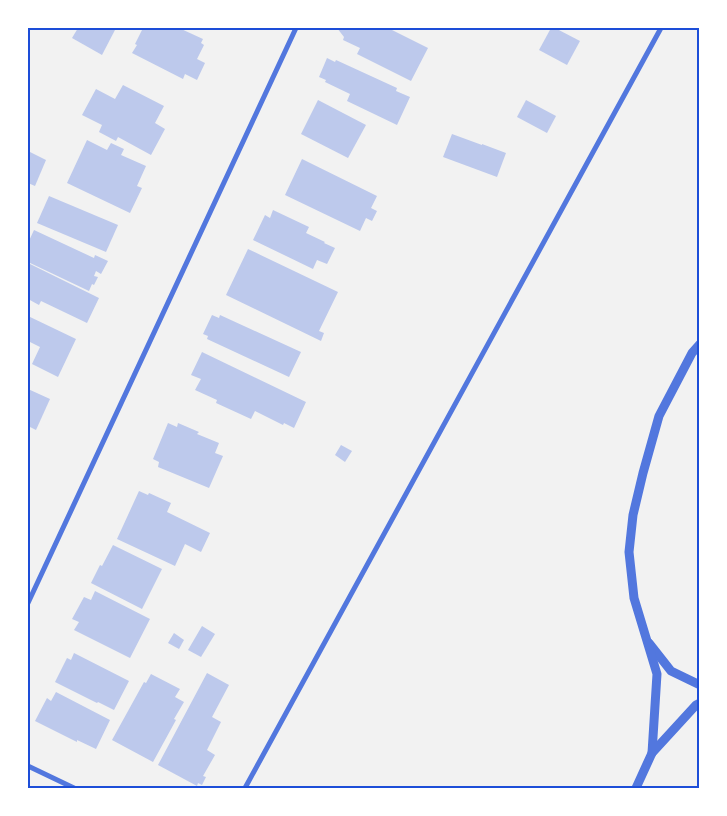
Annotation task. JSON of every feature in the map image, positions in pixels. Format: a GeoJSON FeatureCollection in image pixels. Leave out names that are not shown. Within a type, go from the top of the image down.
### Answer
{"type":"FeatureCollection","features":[{"type":"Feature","properties":{"kind":"street"},"geometry":{"type":"LineString","coordinates":[[28,603],[296,28]]}},
{"type":"Feature","properties":{"kind":"street"},"geometry":{"type":"LineString","coordinates":[[245,788],[661,28]]}},
{"type":"Feature","properties":{"kind":"street"},"geometry":{"type":"LineString","coordinates":[[652,753],[657,674],[634,598],[629,552],[633,515],[660,416],[692,353],[700,344]]}},
{"type":"Feature","properties":{"kind":"street"},"geometry":{"type":"LineString","coordinates":[[646,639],[672,671],[700,685]]}},
{"type":"Feature","properties":{"kind":"street"},"geometry":{"type":"LineString","coordinates":[[636,788],[652,753],[696,705],[700,703]]}},
{"type":"Feature","properties":{"kind":"street"},"geometry":{"type":"LineString","coordinates":[[28,766],[74,788]]}},
{"type":"Feature","properties":{"kind":"building"},"geometry":{"type":"Polygon","coordinates":[[[78,28],[116,28],[102,55],[72,38],[78,28]]]}},
{"type":"Feature","properties":{"kind":"building"},"geometry":{"type":"Polygon","coordinates":[[[143,28],[179,28],[203,39],[201,43],[204,45],[197,59],[205,63],[197,80],[185,74],[183,79],[132,53],[143,28]]]}},
{"type":"Feature","properties":{"kind":"building"},"geometry":{"type":"Polygon","coordinates":[[[337,28],[388,28],[428,48],[411,81],[357,54],[360,48],[343,40],[344,37],[337,28]]]}},
{"type":"Feature","properties":{"kind":"building"},"geometry":{"type":"Polygon","coordinates":[[[551,28],[555,28],[580,41],[567,65],[539,50],[551,28]]]}},
{"type":"Feature","properties":{"kind":"building"},"geometry":{"type":"Polygon","coordinates":[[[327,58],[335,62],[336,60],[397,88],[396,91],[410,97],[397,125],[347,101],[350,94],[319,77],[327,58]]]}},
{"type":"Feature","properties":{"kind":"building"},"geometry":{"type":"Polygon","coordinates":[[[123,85],[164,106],[155,123],[165,129],[151,155],[118,137],[116,141],[99,132],[102,125],[82,115],[96,89],[115,99],[123,85]]]}},
{"type":"Feature","properties":{"kind":"building"},"geometry":{"type":"Polygon","coordinates":[[[318,100],[366,125],[348,158],[301,134],[318,100]]]}},
{"type":"Feature","properties":{"kind":"building"},"geometry":{"type":"Polygon","coordinates":[[[526,100],[556,116],[547,133],[517,117],[526,100]]]}},
{"type":"Feature","properties":{"kind":"building"},"geometry":{"type":"Polygon","coordinates":[[[452,134],[506,153],[497,177],[443,157],[452,134]]]}},
{"type":"Feature","properties":{"kind":"building"},"geometry":{"type":"Polygon","coordinates":[[[87,140],[107,150],[111,143],[124,149],[121,155],[146,166],[137,186],[142,188],[130,213],[67,183],[87,140]]]}},
{"type":"Feature","properties":{"kind":"building"},"geometry":{"type":"Polygon","coordinates":[[[28,151],[46,160],[35,186],[28,183],[28,151]]]}},
{"type":"Feature","properties":{"kind":"building"},"geometry":{"type":"Polygon","coordinates":[[[302,159],[377,196],[371,208],[377,211],[372,221],[366,218],[360,231],[285,195],[302,159]]]}},
{"type":"Feature","properties":{"kind":"building"},"geometry":{"type":"Polygon","coordinates":[[[49,196],[118,225],[106,252],[37,223],[49,196]]]}},
{"type":"Feature","properties":{"kind":"building"},"geometry":{"type":"Polygon","coordinates":[[[273,210],[309,227],[306,233],[335,248],[327,264],[317,260],[313,269],[253,240],[265,215],[270,218],[273,210]]]}},
{"type":"Feature","properties":{"kind":"building"},"geometry":{"type":"Polygon","coordinates":[[[34,230],[94,258],[95,255],[108,261],[101,274],[96,271],[94,276],[98,277],[89,291],[28,262],[28,243],[34,230]]]}},
{"type":"Feature","properties":{"kind":"building"},"geometry":{"type":"Polygon","coordinates":[[[248,249],[338,292],[319,331],[324,333],[321,341],[226,295],[248,249]]]}},
{"type":"Feature","properties":{"kind":"building"},"geometry":{"type":"Polygon","coordinates":[[[28,263],[99,298],[87,323],[41,301],[39,305],[28,299],[28,263]]]}},
{"type":"Feature","properties":{"kind":"building"},"geometry":{"type":"Polygon","coordinates":[[[212,315],[219,318],[220,315],[301,352],[289,377],[207,339],[208,336],[203,334],[212,315]]]}},
{"type":"Feature","properties":{"kind":"building"},"geometry":{"type":"Polygon","coordinates":[[[28,316],[76,339],[58,377],[32,364],[40,347],[28,341],[28,316]]]}},
{"type":"Feature","properties":{"kind":"building"},"geometry":{"type":"Polygon","coordinates":[[[202,352],[306,402],[294,428],[284,423],[283,425],[255,411],[251,419],[216,403],[217,400],[195,390],[201,379],[191,375],[202,352]]]}},
{"type":"Feature","properties":{"kind":"building"},"geometry":{"type":"Polygon","coordinates":[[[28,389],[50,399],[36,430],[28,426],[28,389]]]}},
{"type":"Feature","properties":{"kind":"building"},"geometry":{"type":"Polygon","coordinates":[[[168,423],[177,427],[178,423],[199,432],[197,434],[219,443],[215,453],[223,456],[209,488],[158,467],[159,462],[153,459],[168,423]]]}},
{"type":"Feature","properties":{"kind":"building"},"geometry":{"type":"Polygon","coordinates":[[[341,445],[352,451],[345,462],[335,455],[341,445]]]}},
{"type":"Feature","properties":{"kind":"building"},"geometry":{"type":"Polygon","coordinates":[[[139,491],[148,495],[149,493],[171,503],[167,512],[210,533],[201,552],[185,544],[175,566],[117,539],[139,491]]]}},
{"type":"Feature","properties":{"kind":"building"},"geometry":{"type":"Polygon","coordinates":[[[113,545],[162,569],[142,609],[91,583],[113,545]]]}},
{"type":"Feature","properties":{"kind":"building"},"geometry":{"type":"Polygon","coordinates":[[[95,591],[150,619],[130,658],[74,630],[79,622],[72,619],[84,597],[91,600],[95,591]]]}},
{"type":"Feature","properties":{"kind":"building"},"geometry":{"type":"Polygon","coordinates":[[[202,626],[215,634],[201,657],[188,650],[202,626]]]}},
{"type":"Feature","properties":{"kind":"building"},"geometry":{"type":"Polygon","coordinates":[[[174,633],[184,640],[179,649],[168,643],[174,633]]]}},
{"type":"Feature","properties":{"kind":"building"},"geometry":{"type":"Polygon","coordinates":[[[74,653],[129,681],[114,710],[55,682],[67,658],[71,660],[74,653]]]}},
{"type":"Feature","properties":{"kind":"building"},"geometry":{"type":"Polygon","coordinates":[[[207,673],[229,685],[212,717],[221,722],[207,750],[215,755],[203,776],[206,777],[202,785],[198,783],[197,786],[158,765],[207,673]]]}},
{"type":"Feature","properties":{"kind":"building"},"geometry":{"type":"Polygon","coordinates":[[[151,674],[180,689],[175,697],[184,702],[153,762],[112,740],[144,682],[146,683],[151,674]]]}},
{"type":"Feature","properties":{"kind":"building"},"geometry":{"type":"Polygon","coordinates":[[[56,692],[110,720],[96,749],[77,740],[77,742],[35,721],[47,698],[51,701],[56,692]]]}}]}
